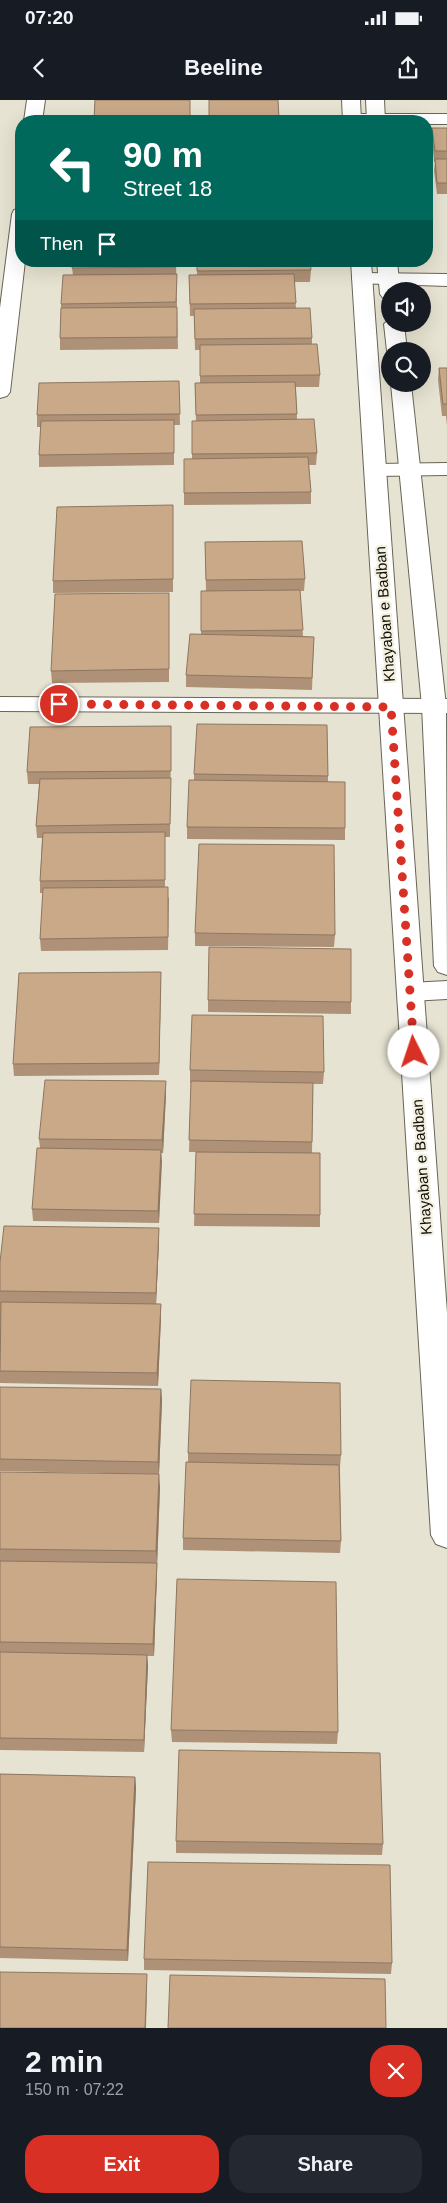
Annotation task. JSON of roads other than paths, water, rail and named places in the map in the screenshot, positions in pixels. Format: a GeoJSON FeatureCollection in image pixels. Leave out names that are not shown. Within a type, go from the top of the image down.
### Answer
{"type":"FeatureCollection","features":[{"type":"Feature","properties":{"kind":"street"},"geometry":{"type":"LineString","coordinates":[[34,115],[36,100]]}},
{"type":"Feature","properties":{"kind":"street"},"geometry":{"type":"LineString","coordinates":[[351,100],[352,115]]}},
{"type":"Feature","properties":{"kind":"street"},"geometry":{"type":"LineString","coordinates":[[375,100],[376,115]]}},
{"type":"Feature","properties":{"kind":"street"},"geometry":{"type":"LineString","coordinates":[[433,119],[447,119]]}},
{"type":"Feature","properties":{"kind":"street"},"geometry":{"type":"LineString","coordinates":[[0,392],[15,265]]}},
{"type":"Feature","properties":{"kind":"street"},"geometry":{"type":"LineString","coordinates":[[361,270],[388,278],[447,280]]}},
{"type":"Feature","properties":{"kind":"street","name":"Khayaban e Badban"},"geometry":{"type":"LineString","coordinates":[[361,270],[410,992],[441,1370],[447,1535]]}},
{"type":"Feature","properties":{"kind":"street"},"geometry":{"type":"LineString","coordinates":[[402,392],[441,706],[447,966]]}},
{"type":"Feature","properties":{"kind":"street"},"geometry":{"type":"LineString","coordinates":[[376,470],[447,469]]}},
{"type":"Feature","properties":{"kind":"street"},"geometry":{"type":"LineString","coordinates":[[0,704],[441,706]]}},
{"type":"Feature","properties":{"kind":"street"},"geometry":{"type":"LineString","coordinates":[[410,992],[447,990]]}}]}
